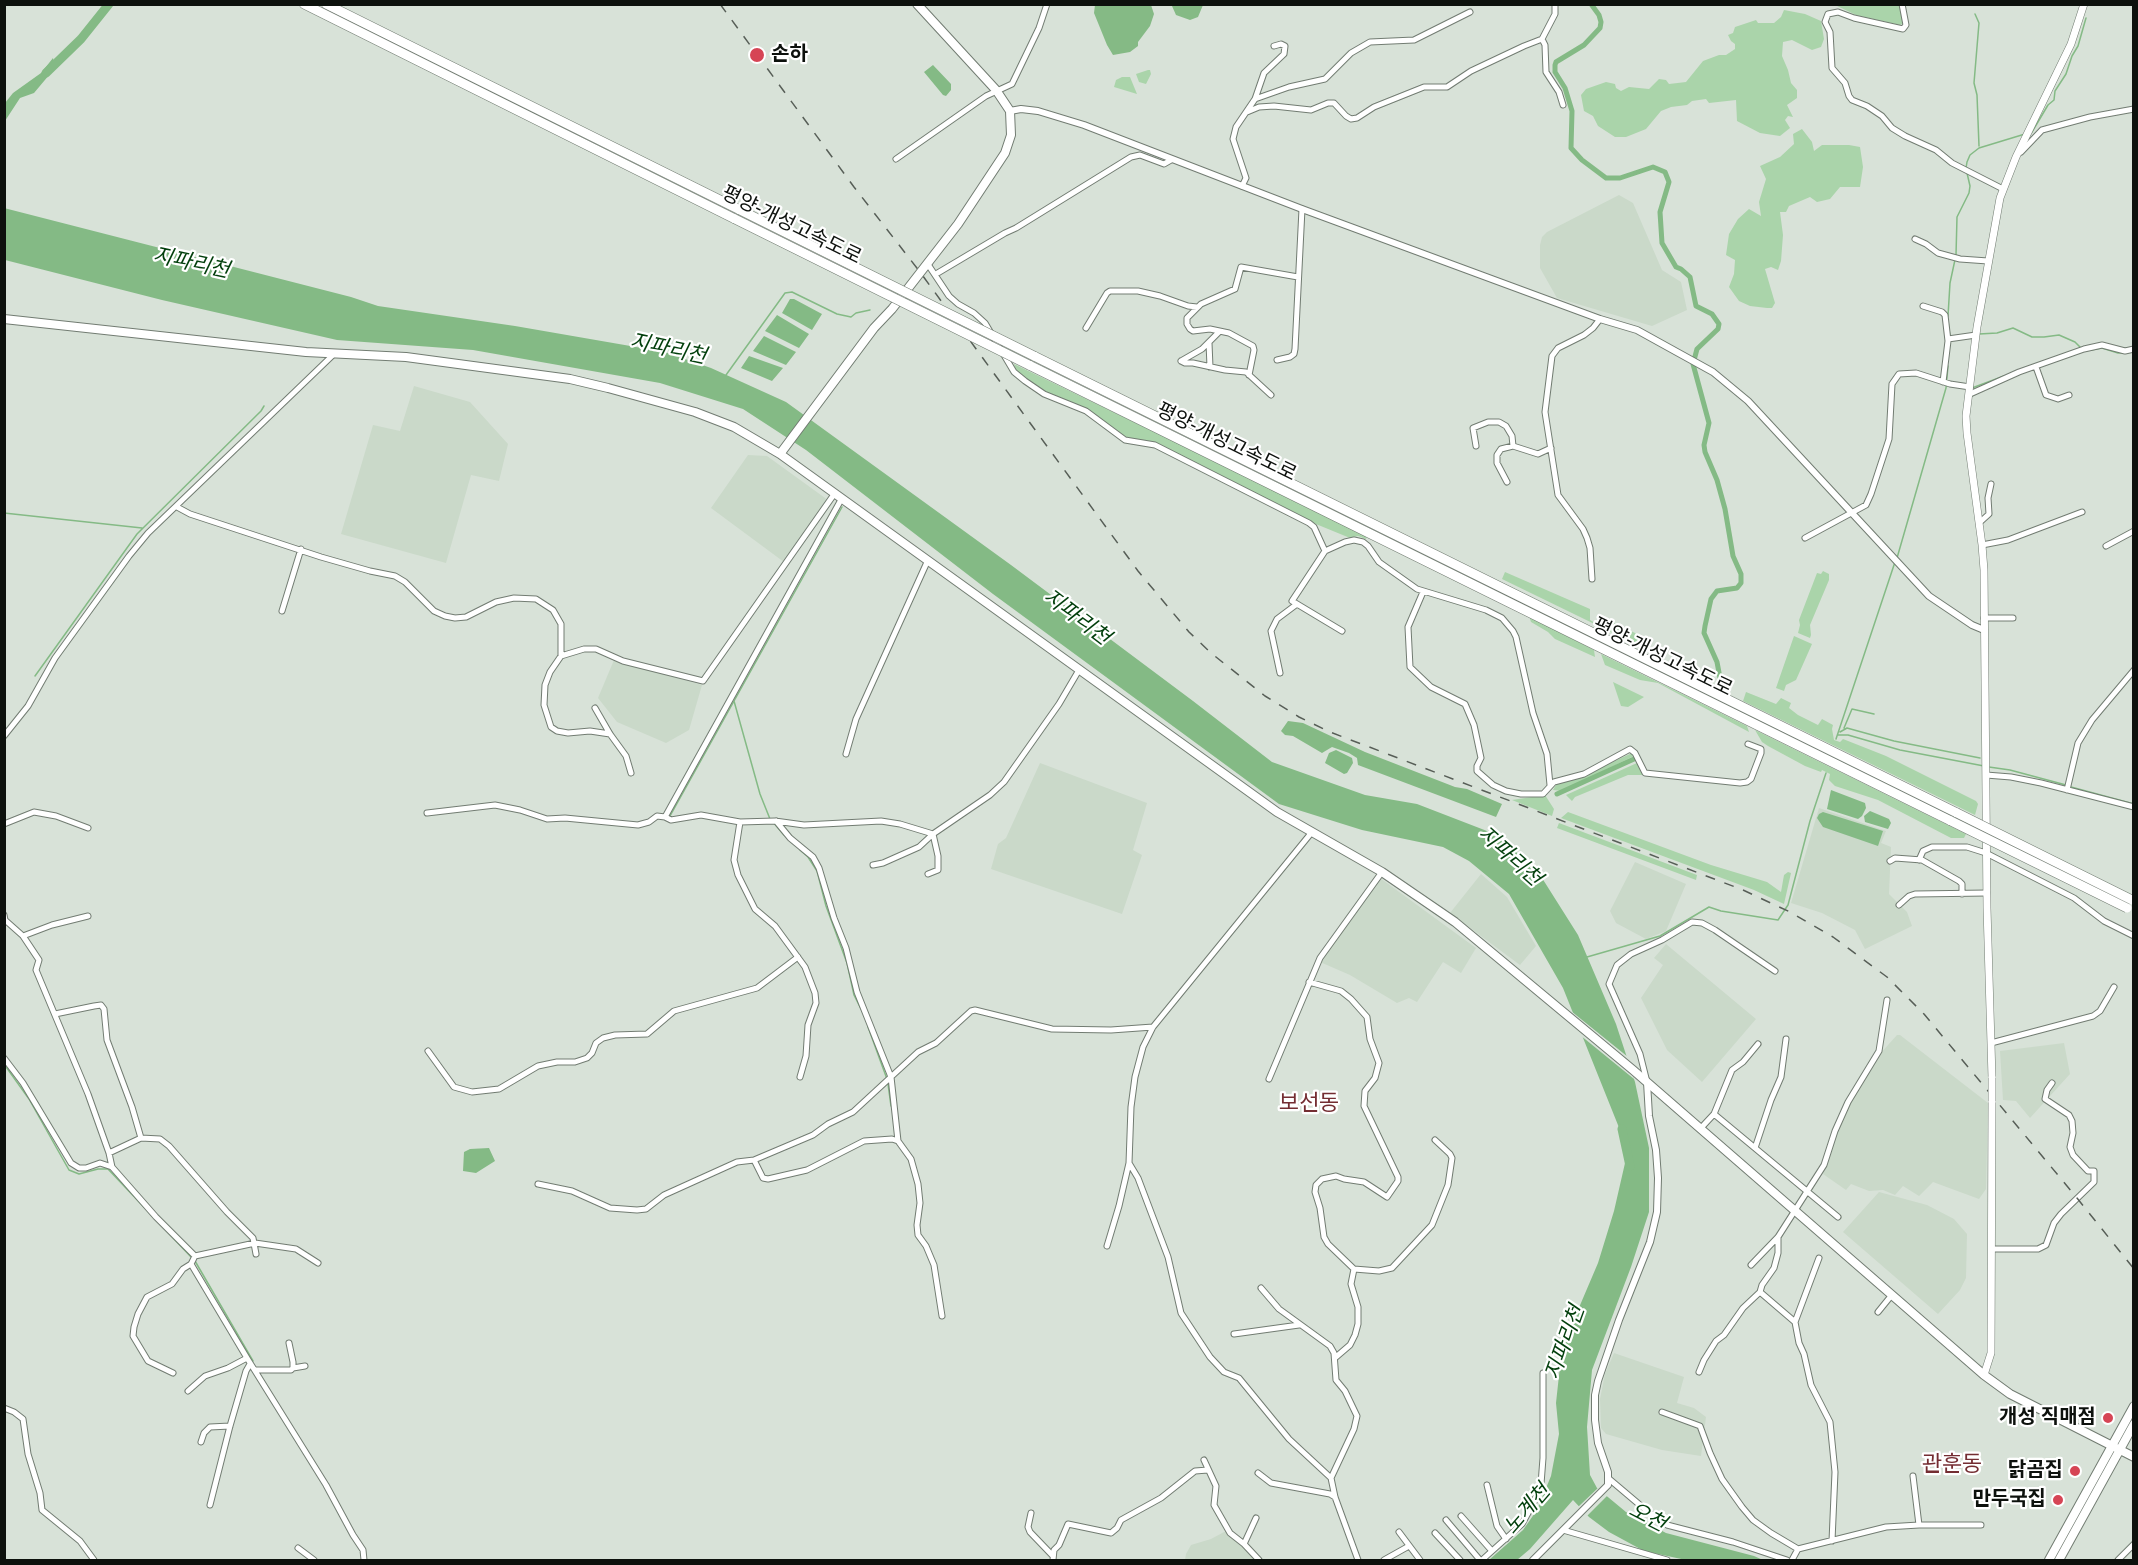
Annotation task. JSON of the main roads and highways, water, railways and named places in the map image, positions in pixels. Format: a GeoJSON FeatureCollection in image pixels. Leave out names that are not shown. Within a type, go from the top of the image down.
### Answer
{"type":"FeatureCollection","features":[{"type":"Feature","properties":{"kind":"highway","name":"평양-개성고속도로"},"geometry":{"type":"LineString","coordinates":[[303,4],[737,214]]}},
{"type":"Feature","properties":{"kind":"highway","name":"평양-개성고속도로"},"geometry":{"type":"LineString","coordinates":[[326,4],[737,214],[2132,905]]}},
{"type":"Feature","properties":{"kind":"main road"},"geometry":{"type":"LineString","coordinates":[[780,454],[874,328],[958,224],[1005,153],[1011,135],[1010,111],[996,90],[917,4]]}},
{"type":"Feature","properties":{"kind":"main road"},"geometry":{"type":"LineString","coordinates":[[1984,1375],[1991,1353],[1992,1077],[1982,545],[1967,433],[1970,389],[1976,334],[2000,198],[2016,157],[2071,44],[2084,4]]}},
{"type":"Feature","properties":{"kind":"main road"},"geometry":{"type":"LineString","coordinates":[[4,320],[334,354],[406,357],[570,380],[695,412],[734,427],[780,454],[1277,812],[1382,872],[1455,922],[1633,1070],[1984,1375],[2010,1394],[2133,1457]]}},
{"type":"Feature","properties":{"kind":"main road"},"geometry":{"type":"LineString","coordinates":[[2059,1560],[2133,1406]]}},
{"type":"Feature","properties":{"kind":"main road"},"geometry":{"type":"LineString","coordinates":[[2049,1560],[2115,1447],[2133,1424]]}},
{"type":"Feature","properties":{"kind":"water"},"geometry":{"type":"Polygon","coordinates":[[[53,58],[55,68],[34,93],[20,98],[5,121],[5,103],[13,93],[41,73],[53,58]]]}},
{"type":"Feature","properties":{"kind":"water"},"geometry":{"type":"Polygon","coordinates":[[[933,65],[951,84],[951,90],[946,96],[924,72],[933,65]]]}},
{"type":"Feature","properties":{"kind":"water"},"geometry":{"type":"Polygon","coordinates":[[[4,208],[351,297],[378,306],[515,326],[665,352],[711,368],[786,402],[1011,565],[1272,762],[1365,795],[1417,804],[1487,831],[1512,848],[1542,878],[1578,935],[1616,1024],[1635,1082],[1649,1148],[1649,1212],[1592,1370],[1587,1427],[1590,1475],[1597,1488],[1626,1512],[1666,1533],[1763,1560],[1686,1560],[1644,1551],[1609,1532],[1589,1517],[1573,1500],[1530,1549],[1517,1560],[1489,1560],[1523,1530],[1537,1510],[1551,1476],[1559,1434],[1556,1403],[1561,1357],[1572,1324],[1598,1263],[1614,1211],[1628,1150],[1563,988],[1509,894],[1469,861],[1443,847],[1362,830],[1279,804],[993,594],[806,450],[743,409],[660,383],[473,350],[337,340],[162,300],[5,260],[4,208]]]}},
{"type":"Feature","properties":{"kind":"water"},"geometry":{"type":"Polygon","coordinates":[[[790,299],[822,314],[812,330],[782,313],[790,299]]]}},
{"type":"Feature","properties":{"kind":"water"},"geometry":{"type":"Polygon","coordinates":[[[777,315],[809,334],[799,348],[765,331],[777,315]]]}},
{"type":"Feature","properties":{"kind":"water"},"geometry":{"type":"Polygon","coordinates":[[[764,336],[796,352],[786,365],[753,351],[764,336]]]}},
{"type":"Feature","properties":{"kind":"water"},"geometry":{"type":"Polygon","coordinates":[[[749,356],[783,368],[772,381],[741,368],[749,356]]]}},
{"type":"Feature","properties":{"kind":"water"},"geometry":{"type":"Polygon","coordinates":[[[1336,750],[1352,758],[1353,763],[1347,773],[1344,774],[1325,763],[1329,753],[1336,750]]]}},
{"type":"Feature","properties":{"kind":"water"},"geometry":{"type":"Polygon","coordinates":[[[1831,790],[1865,803],[1866,808],[1862,816],[1858,819],[1827,809],[1831,790]]]}},
{"type":"Feature","properties":{"kind":"water"},"geometry":{"type":"Polygon","coordinates":[[[1870,811],[1889,819],[1891,823],[1888,829],[1865,822],[1864,816],[1870,811]]]}},
{"type":"Feature","properties":{"kind":"water"},"geometry":{"type":"Polygon","coordinates":[[[1823,812],[1883,831],[1878,846],[1823,827],[1817,818],[1823,812]]]}},
{"type":"Feature","properties":{"kind":"water"},"geometry":{"type":"Polygon","coordinates":[[[489,1148],[495,1161],[476,1173],[463,1171],[464,1152],[470,1149],[489,1148]]]}},
{"type":"Feature","properties":{"kind":"waterway"},"geometry":{"type":"LineString","coordinates":[[46,73],[81,39],[109,4]]}},
{"type":"Feature","properties":{"kind":"waterway"},"geometry":{"type":"LineString","coordinates":[[1591,4],[1599,15],[1600,28],[1584,45],[1556,62],[1555,65],[1555,72],[1565,88],[1572,111],[1571,148],[1582,160],[1606,178],[1620,178],[1653,167],[1665,172],[1669,182],[1660,212],[1662,243],[1676,267],[1690,277],[1696,306],[1712,314],[1719,324],[1718,329],[1697,349],[1693,364],[1709,423],[1704,445],[1705,452],[1717,480],[1725,509],[1733,556],[1741,574],[1741,583],[1737,588],[1717,591],[1711,599],[1705,626],[1704,633],[1717,662],[1720,678]]}},
{"type":"Feature","properties":{"kind":"waterway"},"geometry":{"type":"LineString","coordinates":[[1975,14],[1979,23],[1974,83],[1977,95],[1979,146]]}},
{"type":"Feature","properties":{"kind":"waterway"},"geometry":{"type":"LineString","coordinates":[[2032,132],[2048,105],[2054,100],[2055,91],[2066,74],[2078,46],[2086,18]]}},
{"type":"Feature","properties":{"kind":"waterway"},"geometry":{"type":"LineString","coordinates":[[1966,168],[1970,155],[1979,148],[2025,134]]}},
{"type":"Feature","properties":{"kind":"waterway"},"geometry":{"type":"LineString","coordinates":[[1948,316],[1950,283],[1956,255],[1957,217],[1970,186],[1967,173]]}},
{"type":"Feature","properties":{"kind":"waterway"},"geometry":{"type":"LineString","coordinates":[[726,375],[785,293],[792,292],[837,314],[851,317],[856,313],[870,310]]}},
{"type":"Feature","properties":{"kind":"waterway"},"geometry":{"type":"LineString","coordinates":[[1948,321],[1950,337]]}},
{"type":"Feature","properties":{"kind":"waterway"},"geometry":{"type":"LineString","coordinates":[[1979,334],[1997,333],[2013,328],[2032,337],[2059,335],[2075,342],[2081,348]]}},
{"type":"Feature","properties":{"kind":"waterway"},"geometry":{"type":"LineString","coordinates":[[2091,350],[2102,348],[2118,353],[2133,352]]}},
{"type":"Feature","properties":{"kind":"waterway"},"geometry":{"type":"LineString","coordinates":[[1897,558],[1946,388],[1948,366]]}},
{"type":"Feature","properties":{"kind":"waterway"},"geometry":{"type":"LineString","coordinates":[[1972,388],[2004,376]]}},
{"type":"Feature","properties":{"kind":"waterway"},"geometry":{"type":"LineString","coordinates":[[35,676],[137,534],[264,406]]}},
{"type":"Feature","properties":{"kind":"waterway"},"geometry":{"type":"LineString","coordinates":[[670,816],[842,507]]}},
{"type":"Feature","properties":{"kind":"waterway"},"geometry":{"type":"LineString","coordinates":[[4,513],[142,528]]}},
{"type":"Feature","properties":{"kind":"waterway"},"geometry":{"type":"LineString","coordinates":[[1836,739],[1895,562]]}},
{"type":"Feature","properties":{"kind":"waterway"},"geometry":{"type":"LineString","coordinates":[[734,701],[760,794],[770,819]]}},
{"type":"Feature","properties":{"kind":"waterway"},"geometry":{"type":"LineString","coordinates":[[1844,728],[1852,709],[1874,714]]}},
{"type":"Feature","properties":{"kind":"waterway"},"geometry":{"type":"LineString","coordinates":[[1840,732],[1847,728],[1894,741],[1980,758]]}},
{"type":"Feature","properties":{"kind":"waterway"},"geometry":{"type":"LineString","coordinates":[[1838,735],[1848,735],[1900,750],[1984,766]]}},
{"type":"Feature","properties":{"kind":"waterway"},"geometry":{"type":"LineString","coordinates":[[1557,794],[1634,759]]}},
{"type":"Feature","properties":{"kind":"waterway"},"geometry":{"type":"LineString","coordinates":[[1989,767],[2010,770],[2066,785]]}},
{"type":"Feature","properties":{"kind":"waterway"},"geometry":{"type":"LineString","coordinates":[[1587,957],[1660,936],[1709,907],[1778,920],[1788,905],[1810,821],[1826,773]]}},
{"type":"Feature","properties":{"kind":"waterway"},"geometry":{"type":"LineString","coordinates":[[2071,787],[2134,804]]}},
{"type":"Feature","properties":{"kind":"waterway"},"geometry":{"type":"LineString","coordinates":[[773,822],[784,835]]}},
{"type":"Feature","properties":{"kind":"waterway"},"geometry":{"type":"LineString","coordinates":[[800,850],[808,857],[817,871],[826,906],[847,963],[854,995],[861,1009]]}},
{"type":"Feature","properties":{"kind":"waterway"},"geometry":{"type":"LineString","coordinates":[[868,1027],[887,1079]]}},
{"type":"Feature","properties":{"kind":"waterway"},"geometry":{"type":"LineString","coordinates":[[4,1064],[29,1099],[69,1170],[79,1174],[108,1169],[192,1258]]}},
{"type":"Feature","properties":{"kind":"waterway"},"geometry":{"type":"LineString","coordinates":[[888,1084],[891,1106]]}},
{"type":"Feature","properties":{"kind":"waterway","name":"지파리천"},"geometry":{"type":"LineString","coordinates":[[1622,1129],[1630,1166]]}},
{"type":"Feature","properties":{"kind":"waterway"},"geometry":{"type":"LineString","coordinates":[[195,1261],[253,1361]]}},
{"type":"Feature","properties":{"kind":"railway"},"geometry":{"type":"LineString","coordinates":[[720,4],[854,187],[920,272],[1138,571],[1189,632],[1211,653],[1265,696],[1299,717],[1330,732],[1743,890],[1790,912],[1833,937],[1887,977],[1924,1014],[2134,1269]]}},
{"type":"Feature","properties":{"kind":"place","name":"손하"},"geometry":{"type":"Point","coordinates":[757,55]}},
{"type":"Feature","properties":{"kind":"place","name":"개성 직매점"},"geometry":{"type":"Point","coordinates":[2108,1418]}},
{"type":"Feature","properties":{"kind":"place","name":"닭곰집"},"geometry":{"type":"Point","coordinates":[2075,1471]}},
{"type":"Feature","properties":{"kind":"place","name":"만두국집"},"geometry":{"type":"Point","coordinates":[2058,1500]}},
{"type":"Feature","properties":{"kind":"district","name":"보선동"},"geometry":{"type":"Point","coordinates":[1309,1104]}},
{"type":"Feature","properties":{"kind":"district","name":"관훈동"},"geometry":{"type":"Point","coordinates":[1952,1465]}},
{"type":"Feature","properties":{"kind":"water label","name":"노계천"},"geometry":{"type":"Point","coordinates":[1528,1510]}},
{"type":"Feature","properties":{"kind":"water label","name":"오천"},"geometry":{"type":"Point","coordinates":[1647,1518]}}]}
